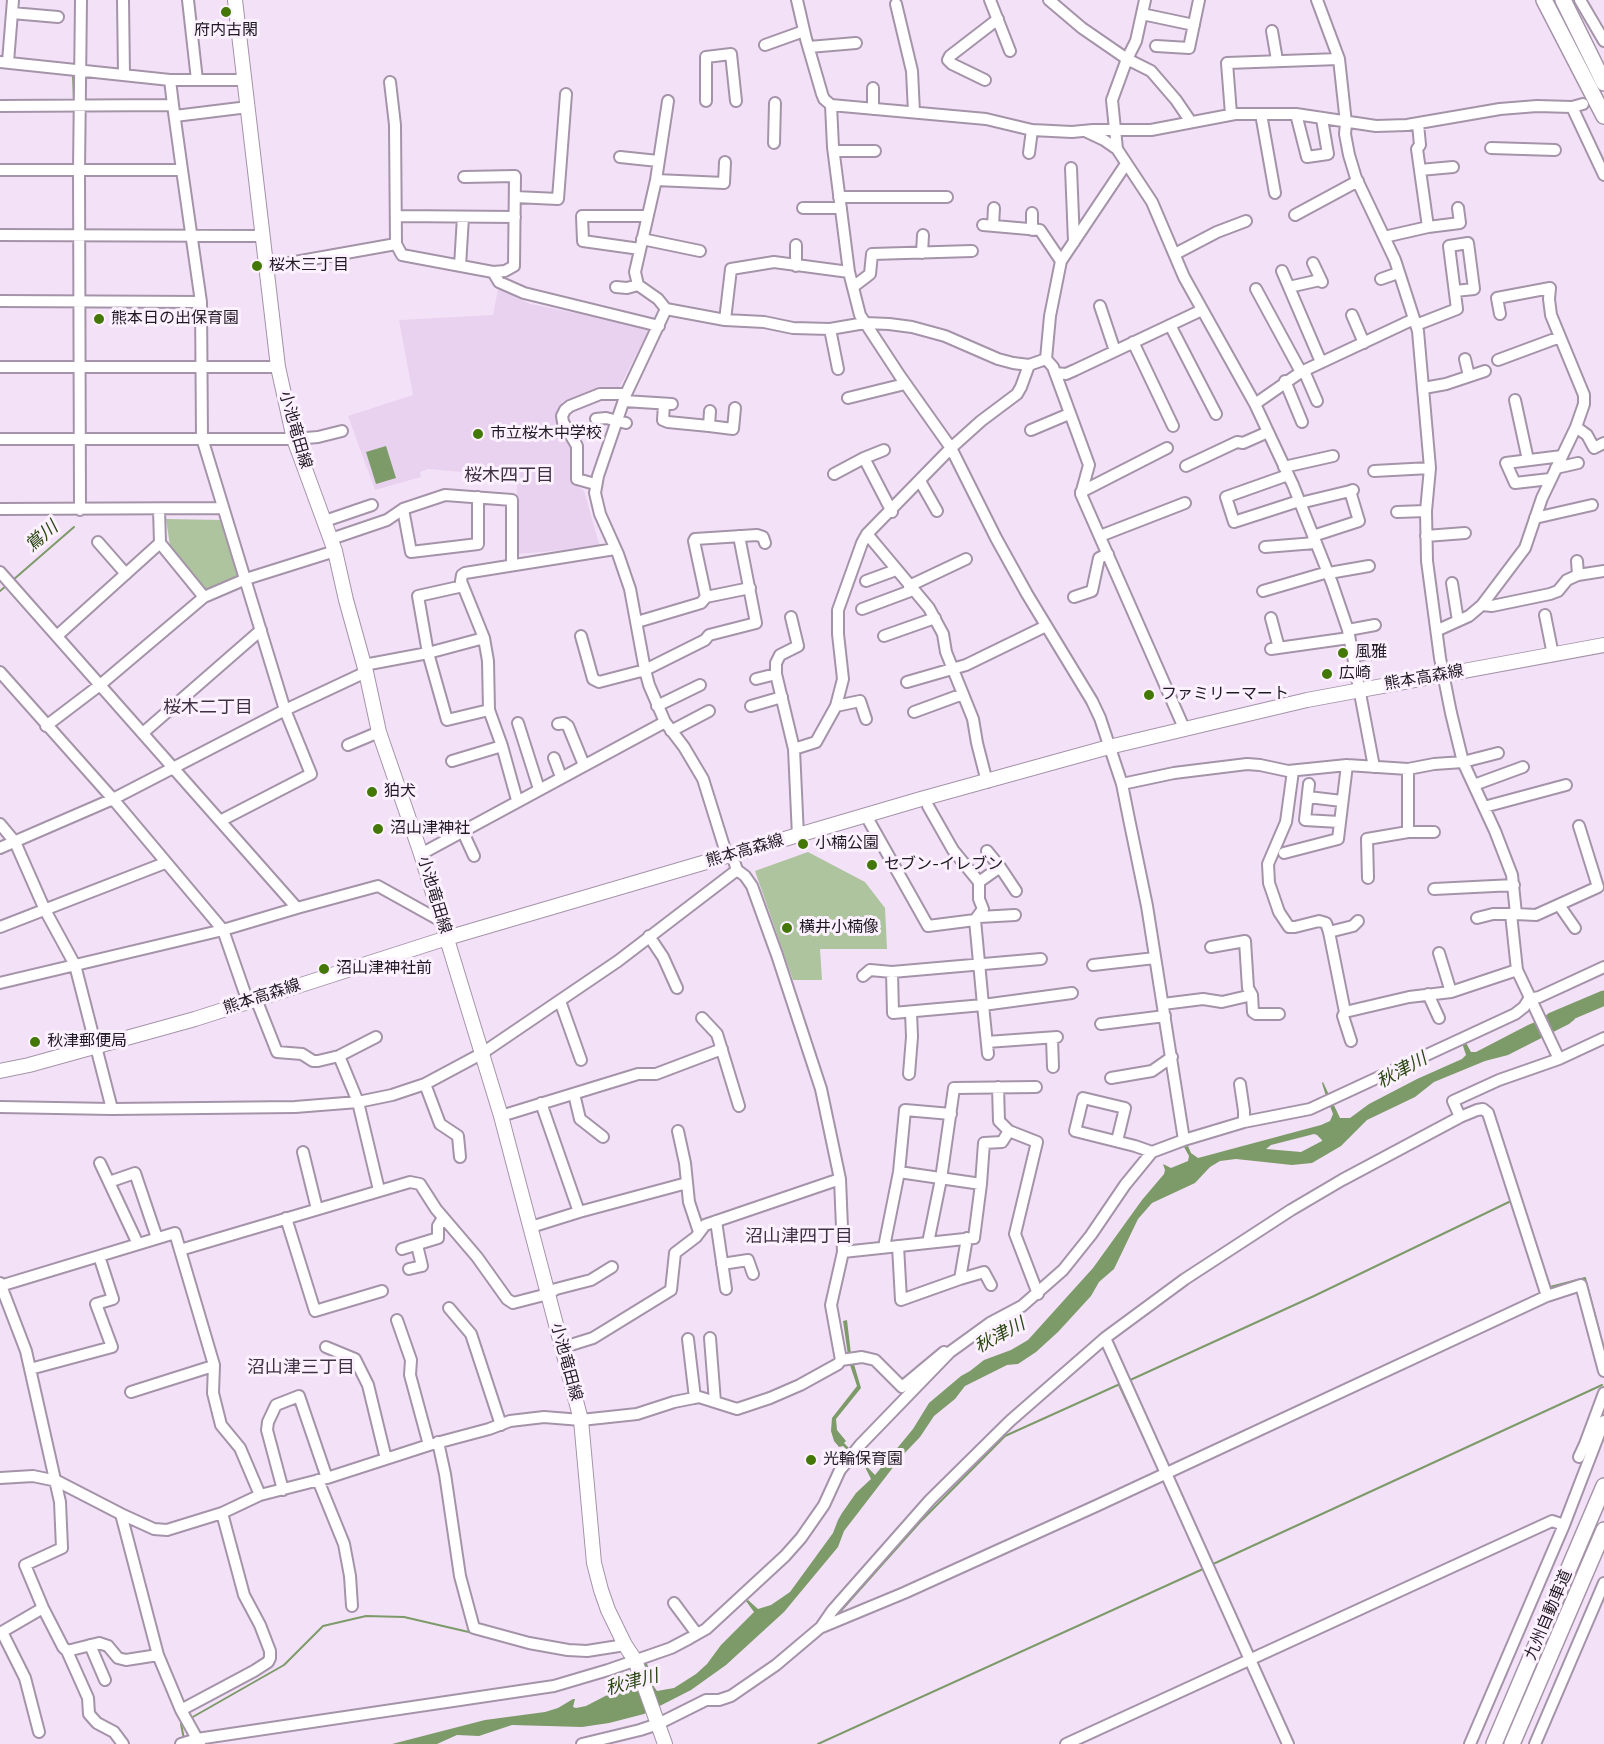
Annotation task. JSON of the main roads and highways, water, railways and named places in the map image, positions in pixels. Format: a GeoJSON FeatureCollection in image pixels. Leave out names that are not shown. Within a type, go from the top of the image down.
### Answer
{"type":"FeatureCollection","features":[{"type":"Feature","properties":{"kind":"highway"},"geometry":{"type":"LineString","coordinates":[[1544,0],[1604,116]]}},
{"type":"Feature","properties":{"kind":"highway"},"geometry":{"type":"LineString","coordinates":[[1563,0],[1604,83]]}},
{"type":"Feature","properties":{"kind":"highway","name":"九州自動車道"},"geometry":{"type":"LineString","coordinates":[[1494,1744],[1604,1486]]}},
{"type":"Feature","properties":{"kind":"highway","name":"九州自動車道"},"geometry":{"type":"LineString","coordinates":[[1512,1744],[1604,1530]]}},
{"type":"Feature","properties":{"kind":"main road","name":"小池竜田線"},"geometry":{"type":"LineString","coordinates":[[236,0],[278,367],[294,439],[333,545],[379,732],[447,938],[501,1116],[531,1227],[580,1420],[594,1563],[608,1610],[635,1660],[665,1744]]}},
{"type":"Feature","properties":{"kind":"main road","name":"熊本高森線"},"geometry":{"type":"LineString","coordinates":[[0,1071],[195,1019],[447,938],[1109,747],[1184,728],[1359,690],[1604,645]]}},
{"type":"Feature","properties":{"kind":"waterway"},"geometry":{"type":"LineString","coordinates":[[73,75],[74,102]]}},
{"type":"Feature","properties":{"kind":"waterway"},"geometry":{"type":"LineString","coordinates":[[74,108],[74,138]]}},
{"type":"Feature","properties":{"kind":"waterway"},"geometry":{"type":"LineString","coordinates":[[74,387],[74,400]]}},
{"type":"Feature","properties":{"kind":"waterway","name":"鴬川"},"geometry":{"type":"LineString","coordinates":[[13,580],[74,527]]}},
{"type":"Feature","properties":{"kind":"waterway","name":"鴬川"},"geometry":{"type":"LineString","coordinates":[[0,591],[6,586]]}},
{"type":"Feature","properties":{"kind":"waterway","name":"秋津川"},"geometry":{"type":"LineString","coordinates":[[1552,1020],[1604,998]]}},
{"type":"Feature","properties":{"kind":"waterway"},"geometry":{"type":"LineString","coordinates":[[1128,1381],[1314,1296],[1511,1201]]}},
{"type":"Feature","properties":{"kind":"waterway"},"geometry":{"type":"LineString","coordinates":[[1550,1287],[1585,1278],[1599,1330]]}},
{"type":"Feature","properties":{"kind":"waterway"},"geometry":{"type":"LineString","coordinates":[[838,1614],[920,1522],[1005,1436],[1120,1384]]}},
{"type":"Feature","properties":{"kind":"waterway"},"geometry":{"type":"LineString","coordinates":[[1119,1385],[1158,1468]]}},
{"type":"Feature","properties":{"kind":"waterway"},"geometry":{"type":"LineString","coordinates":[[1211,1565],[1602,1385]]}},
{"type":"Feature","properties":{"kind":"waterway"},"geometry":{"type":"LineString","coordinates":[[818,1744],[1203,1569],[1187,1533]]}},
{"type":"Feature","properties":{"kind":"waterway"},"geometry":{"type":"LineString","coordinates":[[1203,1568],[1216,1598]]}},
{"type":"Feature","properties":{"kind":"waterway"},"geometry":{"type":"LineString","coordinates":[[191,1718],[284,1665],[323,1626],[366,1616],[404,1617],[473,1633]]}},
{"type":"Feature","properties":{"kind":"waterway"},"geometry":{"type":"LineString","coordinates":[[183,1722],[181,1724],[184,1739]]}},
{"type":"Feature","properties":{"kind":"tunnel"},"geometry":{"type":"LineString","coordinates":[[1544,1600],[1576,1613]]}},
{"type":"Feature","properties":{"kind":"place","name":"府内古閑"},"geometry":{"type":"Point","coordinates":[226,12]}},
{"type":"Feature","properties":{"kind":"place","name":"桜木三丁目"},"geometry":{"type":"Point","coordinates":[257,266]}},
{"type":"Feature","properties":{"kind":"place","name":"熊本日の出保育園"},"geometry":{"type":"Point","coordinates":[99,319]}},
{"type":"Feature","properties":{"kind":"place","name":"市立桜木中学校"},"geometry":{"type":"Point","coordinates":[478,434]}},
{"type":"Feature","properties":{"kind":"place","name":"風雅"},"geometry":{"type":"Point","coordinates":[1343,653]}},
{"type":"Feature","properties":{"kind":"place","name":"広崎"},"geometry":{"type":"Point","coordinates":[1327,674]}},
{"type":"Feature","properties":{"kind":"place","name":"ファミリーマート"},"geometry":{"type":"Point","coordinates":[1149,695]}},
{"type":"Feature","properties":{"kind":"place","name":"狛犬"},"geometry":{"type":"Point","coordinates":[372,792]}},
{"type":"Feature","properties":{"kind":"place","name":"沼山津神社"},"geometry":{"type":"Point","coordinates":[378,829]}},
{"type":"Feature","properties":{"kind":"place","name":"小楠公園"},"geometry":{"type":"Point","coordinates":[803,844]}},
{"type":"Feature","properties":{"kind":"place","name":"セブン-イレブン"},"geometry":{"type":"Point","coordinates":[872,865]}},
{"type":"Feature","properties":{"kind":"place","name":"横井小楠像"},"geometry":{"type":"Point","coordinates":[787,928]}},
{"type":"Feature","properties":{"kind":"place","name":"沼山津神社前"},"geometry":{"type":"Point","coordinates":[324,969]}},
{"type":"Feature","properties":{"kind":"place","name":"秋津郵便局"},"geometry":{"type":"Point","coordinates":[35,1042]}},
{"type":"Feature","properties":{"kind":"place","name":"光輪保育園"},"geometry":{"type":"Point","coordinates":[811,1460]}},
{"type":"Feature","properties":{"kind":"district","name":"桜木四丁目"},"geometry":{"type":"Point","coordinates":[509,476]}},
{"type":"Feature","properties":{"kind":"district","name":"桜木二丁目"},"geometry":{"type":"Point","coordinates":[208,708]}},
{"type":"Feature","properties":{"kind":"district","name":"沼山津四丁目"},"geometry":{"type":"Point","coordinates":[799,1237]}},
{"type":"Feature","properties":{"kind":"district","name":"沼山津三丁目"},"geometry":{"type":"Point","coordinates":[301,1368]}}]}
